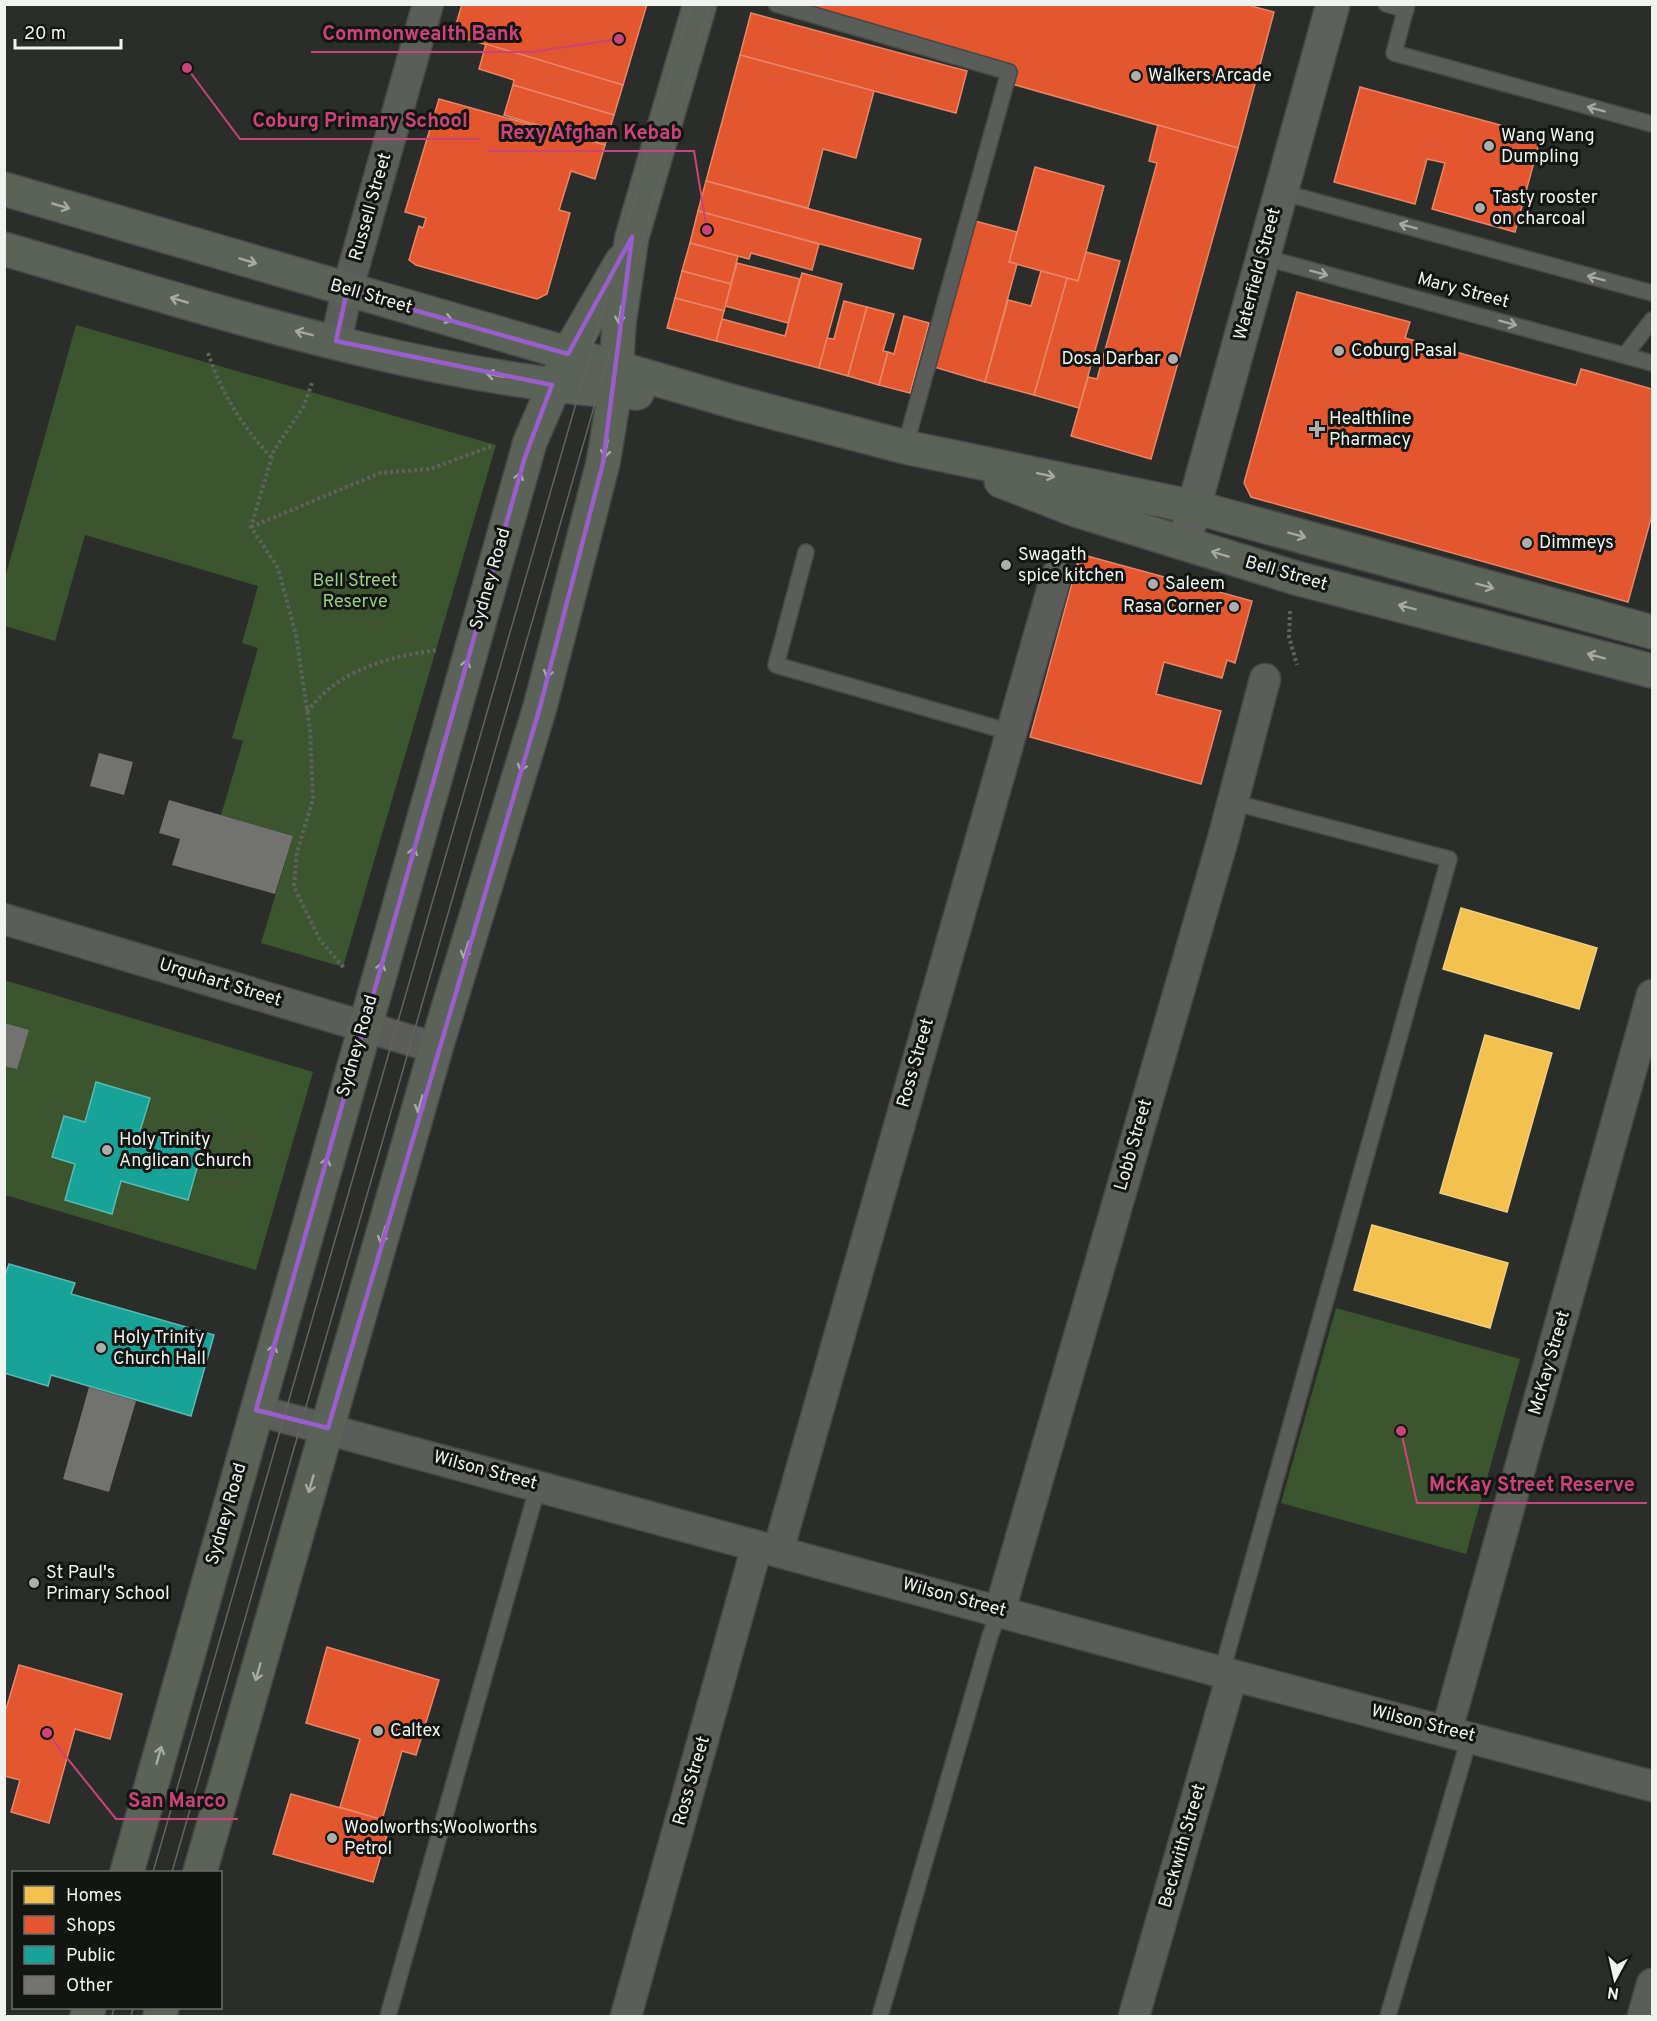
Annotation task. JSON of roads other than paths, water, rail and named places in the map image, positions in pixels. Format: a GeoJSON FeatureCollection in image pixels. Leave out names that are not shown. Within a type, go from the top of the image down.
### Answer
{"type":"FeatureCollection","features":[{"type":"Feature","properties":{"kind":"highway","name":"Sydney Road"},"geometry":{"type":"LineString","coordinates":[[127,1871],[525,457],[552,385],[620,266],[632,237],[700,4]]}},
{"type":"Feature","properties":{"kind":"highway","name":"Bell Street"},"geometry":{"type":"LineString","coordinates":[[4,189],[568,354],[616,380]]}},
{"type":"Feature","properties":{"kind":"highway","name":"Sydney Road"},"geometry":{"type":"LineString","coordinates":[[200,1871],[436,1048],[540,707],[603,464],[616,380],[619,323],[632,237]]}},
{"type":"Feature","properties":{"kind":"highway","name":"Bell Street"},"geometry":{"type":"LineString","coordinates":[[4,249],[236,316],[409,359],[552,385],[616,380],[738,403],[916,449],[1194,507],[1653,632]]}},
{"type":"Feature","properties":{"kind":"highway","name":"Bell Street"},"geometry":{"type":"LineString","coordinates":[[916,449],[1076,510],[1296,578],[1653,671]]}},
{"type":"Feature","properties":{"kind":"street","name":"Russell Street"},"geometry":{"type":"LineString","coordinates":[[336,341],[347,291],[428,4]]}},
{"type":"Feature","properties":{"kind":"street","name":"Waterfield Street"},"geometry":{"type":"LineString","coordinates":[[1184,543],[1333,4]]}},
{"type":"Feature","properties":{"kind":"street","name":"Ross Street"},"geometry":{"type":"LineString","coordinates":[[626,2016],[768,1548],[1056,576]]}},
{"type":"Feature","properties":{"kind":"street","name":"Lobb Street"},"geometry":{"type":"LineString","coordinates":[[1000,1610],[1232,802],[1265,679]]}},
{"type":"Feature","properties":{"kind":"street","name":"Urquhart Street"},"geometry":{"type":"LineString","coordinates":[[4,919],[436,1048]]}},
{"type":"Feature","properties":{"kind":"street","name":"McKay Street"},"geometry":{"type":"LineString","coordinates":[[1458,1733],[1653,995]]}},
{"type":"Feature","properties":{"kind":"street","name":"Wilson Street"},"geometry":{"type":"LineString","coordinates":[[256,1410],[1653,1786]]}},
{"type":"Feature","properties":{"kind":"street","name":"Beckwith Street"},"geometry":{"type":"LineString","coordinates":[[1134,2016],[1227,1673]]}},
{"type":"Feature","properties":{"kind":"street"},"geometry":{"type":"LineString","coordinates":[[1643,2016],[1653,1984]]}},
{"type":"Feature","properties":{"kind":"lane"},"geometry":{"type":"LineString","coordinates":[[776,4],[1009,72],[916,449]]}},
{"type":"Feature","properties":{"kind":"lane"},"geometry":{"type":"LineString","coordinates":[[1386,4],[1406,7],[1394,53],[1653,124]]}},
{"type":"Feature","properties":{"kind":"lane"},"geometry":{"type":"LineString","coordinates":[[1281,192],[1653,293]]}},
{"type":"Feature","properties":{"kind":"lane","name":"Mary Street"},"geometry":{"type":"LineString","coordinates":[[1263,257],[1653,363]]}},
{"type":"Feature","properties":{"kind":"lane"},"geometry":{"type":"LineString","coordinates":[[1625,355],[1653,320]]}},
{"type":"Feature","properties":{"kind":"lane"},"geometry":{"type":"LineString","coordinates":[[806,552],[776,665],[1010,732]]}},
{"type":"Feature","properties":{"kind":"lane"},"geometry":{"type":"LineString","coordinates":[[1227,1673],[1449,859],[1232,802]]}},
{"type":"Feature","properties":{"kind":"lane"},"geometry":{"type":"LineString","coordinates":[[388,2016],[538,1486]]}},
{"type":"Feature","properties":{"kind":"lane"},"geometry":{"type":"LineString","coordinates":[[880,2016],[990,1636],[1000,1610]]}},
{"type":"Feature","properties":{"kind":"lane"},"geometry":{"type":"LineString","coordinates":[[1389,2016],[1458,1733]]}},
{"type":"Feature","properties":{"kind":"tram line"},"geometry":{"type":"LineString","coordinates":[[153,1871],[691,4]]}},
{"type":"Feature","properties":{"kind":"tram line"},"geometry":{"type":"LineString","coordinates":[[172,1871],[710,4]]}},
{"type":"Feature","properties":{"kind":"tram line"},"geometry":{"type":"LineString","coordinates":[[112,2016],[114,2009]]}},
{"type":"Feature","properties":{"kind":"tram line"},"geometry":{"type":"LineString","coordinates":[[131,2016],[133,2009]]}},
{"type":"Feature","properties":{"kind":"place","name":"Commonwealth Bank"},"geometry":{"type":"Point","coordinates":[619,39]}},
{"type":"Feature","properties":{"kind":"place","name":"Coburg Primary School"},"geometry":{"type":"Point","coordinates":[187,68]}},
{"type":"Feature","properties":{"kind":"place","name":"Walkers Arcade"},"geometry":{"type":"Point","coordinates":[1136,76]}},
{"type":"Feature","properties":{"kind":"place","name":"Wang Wang Dumpling"},"geometry":{"type":"Point","coordinates":[1489,146]}},
{"type":"Feature","properties":{"kind":"place","name":"Tasty rooster on charcoal"},"geometry":{"type":"Point","coordinates":[1480,208]}},
{"type":"Feature","properties":{"kind":"place","name":"Rexy Afghan Kebab"},"geometry":{"type":"Point","coordinates":[707,230]}},
{"type":"Feature","properties":{"kind":"place","name":"Coburg Pasal"},"geometry":{"type":"Point","coordinates":[1339,351]}},
{"type":"Feature","properties":{"kind":"place","name":"Dosa Darbar"},"geometry":{"type":"Point","coordinates":[1173,359]}},
{"type":"Feature","properties":{"kind":"place","name":"Healthline Pharmacy"},"geometry":{"type":"Point","coordinates":[1317,429]}},
{"type":"Feature","properties":{"kind":"place","name":"Dimmeys"},"geometry":{"type":"Point","coordinates":[1527,543]}},
{"type":"Feature","properties":{"kind":"place","name":"Swagath spice kitchen"},"geometry":{"type":"Point","coordinates":[1006,565]}},
{"type":"Feature","properties":{"kind":"place","name":"Saleem"},"geometry":{"type":"Point","coordinates":[1153,584]}},
{"type":"Feature","properties":{"kind":"place","name":"Rasa Corner"},"geometry":{"type":"Point","coordinates":[1234,607]}},
{"type":"Feature","properties":{"kind":"place","name":"Holy Trinity Anglican Church"},"geometry":{"type":"Point","coordinates":[107,1150]}},
{"type":"Feature","properties":{"kind":"place","name":"Holy Trinity Church Hall"},"geometry":{"type":"Point","coordinates":[101,1348]}},
{"type":"Feature","properties":{"kind":"place","name":"McKay Street Reserve"},"geometry":{"type":"Point","coordinates":[1401,1431]}},
{"type":"Feature","properties":{"kind":"place","name":"St Paul's Primary School"},"geometry":{"type":"Point","coordinates":[34,1583]}},
{"type":"Feature","properties":{"kind":"place","name":"Caltex"},"geometry":{"type":"Point","coordinates":[378,1731]}},
{"type":"Feature","properties":{"kind":"place","name":"San Marco"},"geometry":{"type":"Point","coordinates":[47,1733]}},
{"type":"Feature","properties":{"kind":"place","name":"Woolworths;Woolworths Petrol"},"geometry":{"type":"Point","coordinates":[332,1838]}},
{"type":"Feature","properties":{"kind":"park label","name":"Bell Street Reserve"},"geometry":{"type":"Point","coordinates":[355,591]}}]}
